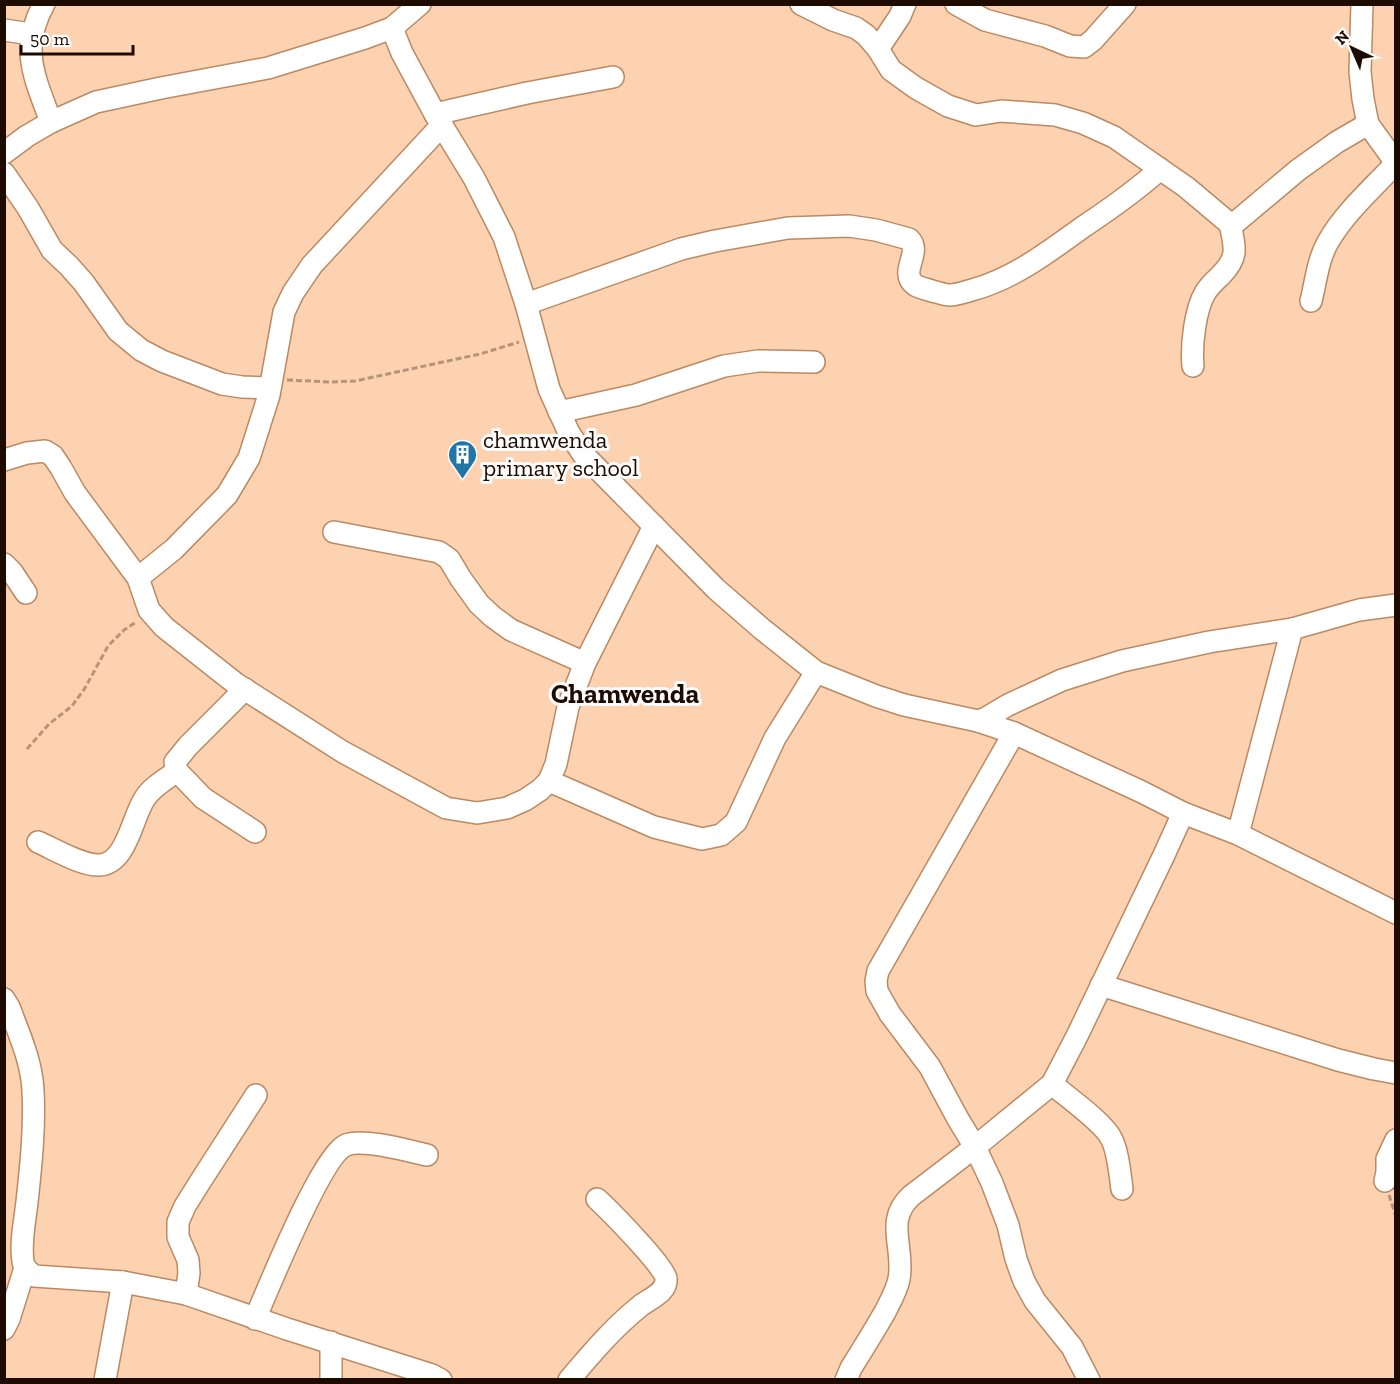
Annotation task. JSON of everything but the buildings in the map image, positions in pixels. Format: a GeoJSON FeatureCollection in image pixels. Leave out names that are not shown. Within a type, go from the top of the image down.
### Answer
{"type":"FeatureCollection","features":[{"type":"Feature","properties":{"kind":"street"},"geometry":{"type":"LineString","coordinates":[[44,4],[31,34],[31,57],[51,122]]}},
{"type":"Feature","properties":{"kind":"street"},"geometry":{"type":"LineString","coordinates":[[4,153],[51,122],[96,102],[268,68],[392,28],[420,4]]}},
{"type":"Feature","properties":{"kind":"street"},"geometry":{"type":"LineString","coordinates":[[801,4],[833,20],[856,28],[866,35],[878,49],[891,70],[916,88],[948,106],[976,115],[1001,111],[1055,114],[1114,137],[1186,187],[1230,224],[1233,261],[1206,289],[1200,301],[1191,350],[1193,366]]}},
{"type":"Feature","properties":{"kind":"street"},"geometry":{"type":"LineString","coordinates":[[878,49],[900,16],[905,4]]}},
{"type":"Feature","properties":{"kind":"street"},"geometry":{"type":"LineString","coordinates":[[956,4],[985,20],[1045,36],[1070,46],[1084,47],[1125,4]]}},
{"type":"Feature","properties":{"kind":"street"},"geometry":{"type":"LineString","coordinates":[[1311,301],[1327,243],[1344,219],[1395,163],[1368,124],[1360,72],[1362,4]]}},
{"type":"Feature","properties":{"kind":"street"},"geometry":{"type":"LineString","coordinates":[[392,28],[402,53],[474,178],[504,237],[526,304],[549,389],[569,433],[583,454],[716,590],[816,672],[904,705],[982,719],[1183,813],[1238,834],[1395,913]]}},
{"type":"Feature","properties":{"kind":"street"},"geometry":{"type":"LineString","coordinates":[[4,30],[31,34]]}},
{"type":"Feature","properties":{"kind":"street"},"geometry":{"type":"LineString","coordinates":[[138,578],[174,549],[228,495],[249,458],[271,384],[284,312],[293,293],[312,265],[439,120],[527,93],[613,77]]}},
{"type":"Feature","properties":{"kind":"street"},"geometry":{"type":"LineString","coordinates":[[1230,224],[1236,222],[1337,142],[1368,124]]}},
{"type":"Feature","properties":{"kind":"street"},"geometry":{"type":"LineString","coordinates":[[526,304],[681,249],[788,228],[849,226],[876,230],[909,239],[915,249],[908,274],[912,282],[918,287],[948,295],[987,286],[1028,266],[1142,186],[1160,169]]}},
{"type":"Feature","properties":{"kind":"street"},"geometry":{"type":"LineString","coordinates":[[4,173],[28,208],[52,250],[84,283],[118,331],[141,350],[162,361],[222,384],[242,387],[271,384]]}},
{"type":"Feature","properties":{"kind":"street"},"geometry":{"type":"LineString","coordinates":[[559,412],[636,396],[724,366],[758,362],[814,362]]}},
{"type":"Feature","properties":{"kind":"street"},"geometry":{"type":"LineString","coordinates":[[4,460],[36,452],[45,452],[53,456],[75,493],[138,578],[149,610],[164,627],[235,683],[343,752],[446,808],[477,813],[507,808],[525,800],[549,781],[556,764],[568,707],[585,663],[654,526]]}},
{"type":"Feature","properties":{"kind":"street"},"geometry":{"type":"LineString","coordinates":[[333,532],[445,555],[479,604],[493,617],[511,630],[585,663]]}},
{"type":"Feature","properties":{"kind":"street"},"geometry":{"type":"LineString","coordinates":[[4,564],[26,593]]}},
{"type":"Feature","properties":{"kind":"street"},"geometry":{"type":"LineString","coordinates":[[982,719],[1062,680],[1122,661],[1230,638],[1292,629],[1359,610],[1395,605]]}},
{"type":"Feature","properties":{"kind":"street"},"geometry":{"type":"LineString","coordinates":[[1238,834],[1292,629]]}},
{"type":"Feature","properties":{"kind":"street"},"geometry":{"type":"LineString","coordinates":[[549,781],[654,827],[702,839],[721,835],[736,822],[775,738],[816,672]]}},
{"type":"Feature","properties":{"kind":"street"},"geometry":{"type":"LineString","coordinates":[[245,689],[175,762],[177,771],[203,798],[255,832]]}},
{"type":"Feature","properties":{"kind":"street"},"geometry":{"type":"LineString","coordinates":[[1014,733],[879,971],[876,981],[877,991],[890,1014],[930,1067],[975,1147],[1008,1225],[1024,1281],[1035,1301],[1072,1347],[1089,1380]]}},
{"type":"Feature","properties":{"kind":"street"},"geometry":{"type":"LineString","coordinates":[[38,842],[81,861],[98,865],[110,863],[127,840],[146,797],[177,771]]}},
{"type":"Feature","properties":{"kind":"street"},"geometry":{"type":"LineString","coordinates":[[846,1380],[892,1298],[899,1280],[901,1264],[897,1229],[899,1210],[911,1196],[1052,1084],[1141,905],[1183,813]]}},
{"type":"Feature","properties":{"kind":"street"},"geometry":{"type":"LineString","coordinates":[[1101,985],[1338,1060],[1395,1073]]}},
{"type":"Feature","properties":{"kind":"street"},"geometry":{"type":"LineString","coordinates":[[4,999],[9,1007],[28,1062],[33,1089],[32,1141],[23,1233],[23,1262],[25,1268],[34,1276],[123,1282],[186,1294],[255,1319],[432,1375],[441,1380]]}},
{"type":"Feature","properties":{"kind":"street"},"geometry":{"type":"LineString","coordinates":[[1052,1084],[1096,1121],[1112,1138],[1122,1189]]}},
{"type":"Feature","properties":{"kind":"street"},"geometry":{"type":"LineString","coordinates":[[186,1294],[188,1260],[178,1238],[178,1222],[185,1206],[256,1095]]}},
{"type":"Feature","properties":{"kind":"street"},"geometry":{"type":"LineString","coordinates":[[1385,1181],[1387,1159],[1395,1140]]}},
{"type":"Feature","properties":{"kind":"street"},"geometry":{"type":"LineString","coordinates":[[255,1319],[291,1235],[319,1179],[336,1153],[345,1145],[360,1143],[427,1155]]}},
{"type":"Feature","properties":{"kind":"street"},"geometry":{"type":"LineString","coordinates":[[569,1380],[623,1321],[657,1295],[666,1282],[666,1275],[655,1261],[597,1199]]}},
{"type":"Feature","properties":{"kind":"street"},"geometry":{"type":"LineString","coordinates":[[4,1329],[25,1268]]}},
{"type":"Feature","properties":{"kind":"street"},"geometry":{"type":"LineString","coordinates":[[105,1380],[123,1282]]}},
{"type":"Feature","properties":{"kind":"street"},"geometry":{"type":"LineString","coordinates":[[331,1380],[332,1342]]}},
{"type":"Feature","properties":{"kind":"path"},"geometry":{"type":"LineString","coordinates":[[271,384],[355,381],[480,354],[535,336]]}},
{"type":"Feature","properties":{"kind":"path"},"geometry":{"type":"LineString","coordinates":[[27,749],[49,724],[72,706],[85,688],[108,646],[135,622],[154,616]]}},
{"type":"Feature","properties":{"kind":"place","name":"chamwenda primary school"},"geometry":{"type":"Point","coordinates":[462,480]}},
{"type":"Feature","properties":{"kind":"district","name":"Chamwenda"},"geometry":{"type":"Point","coordinates":[625,694]}}]}
